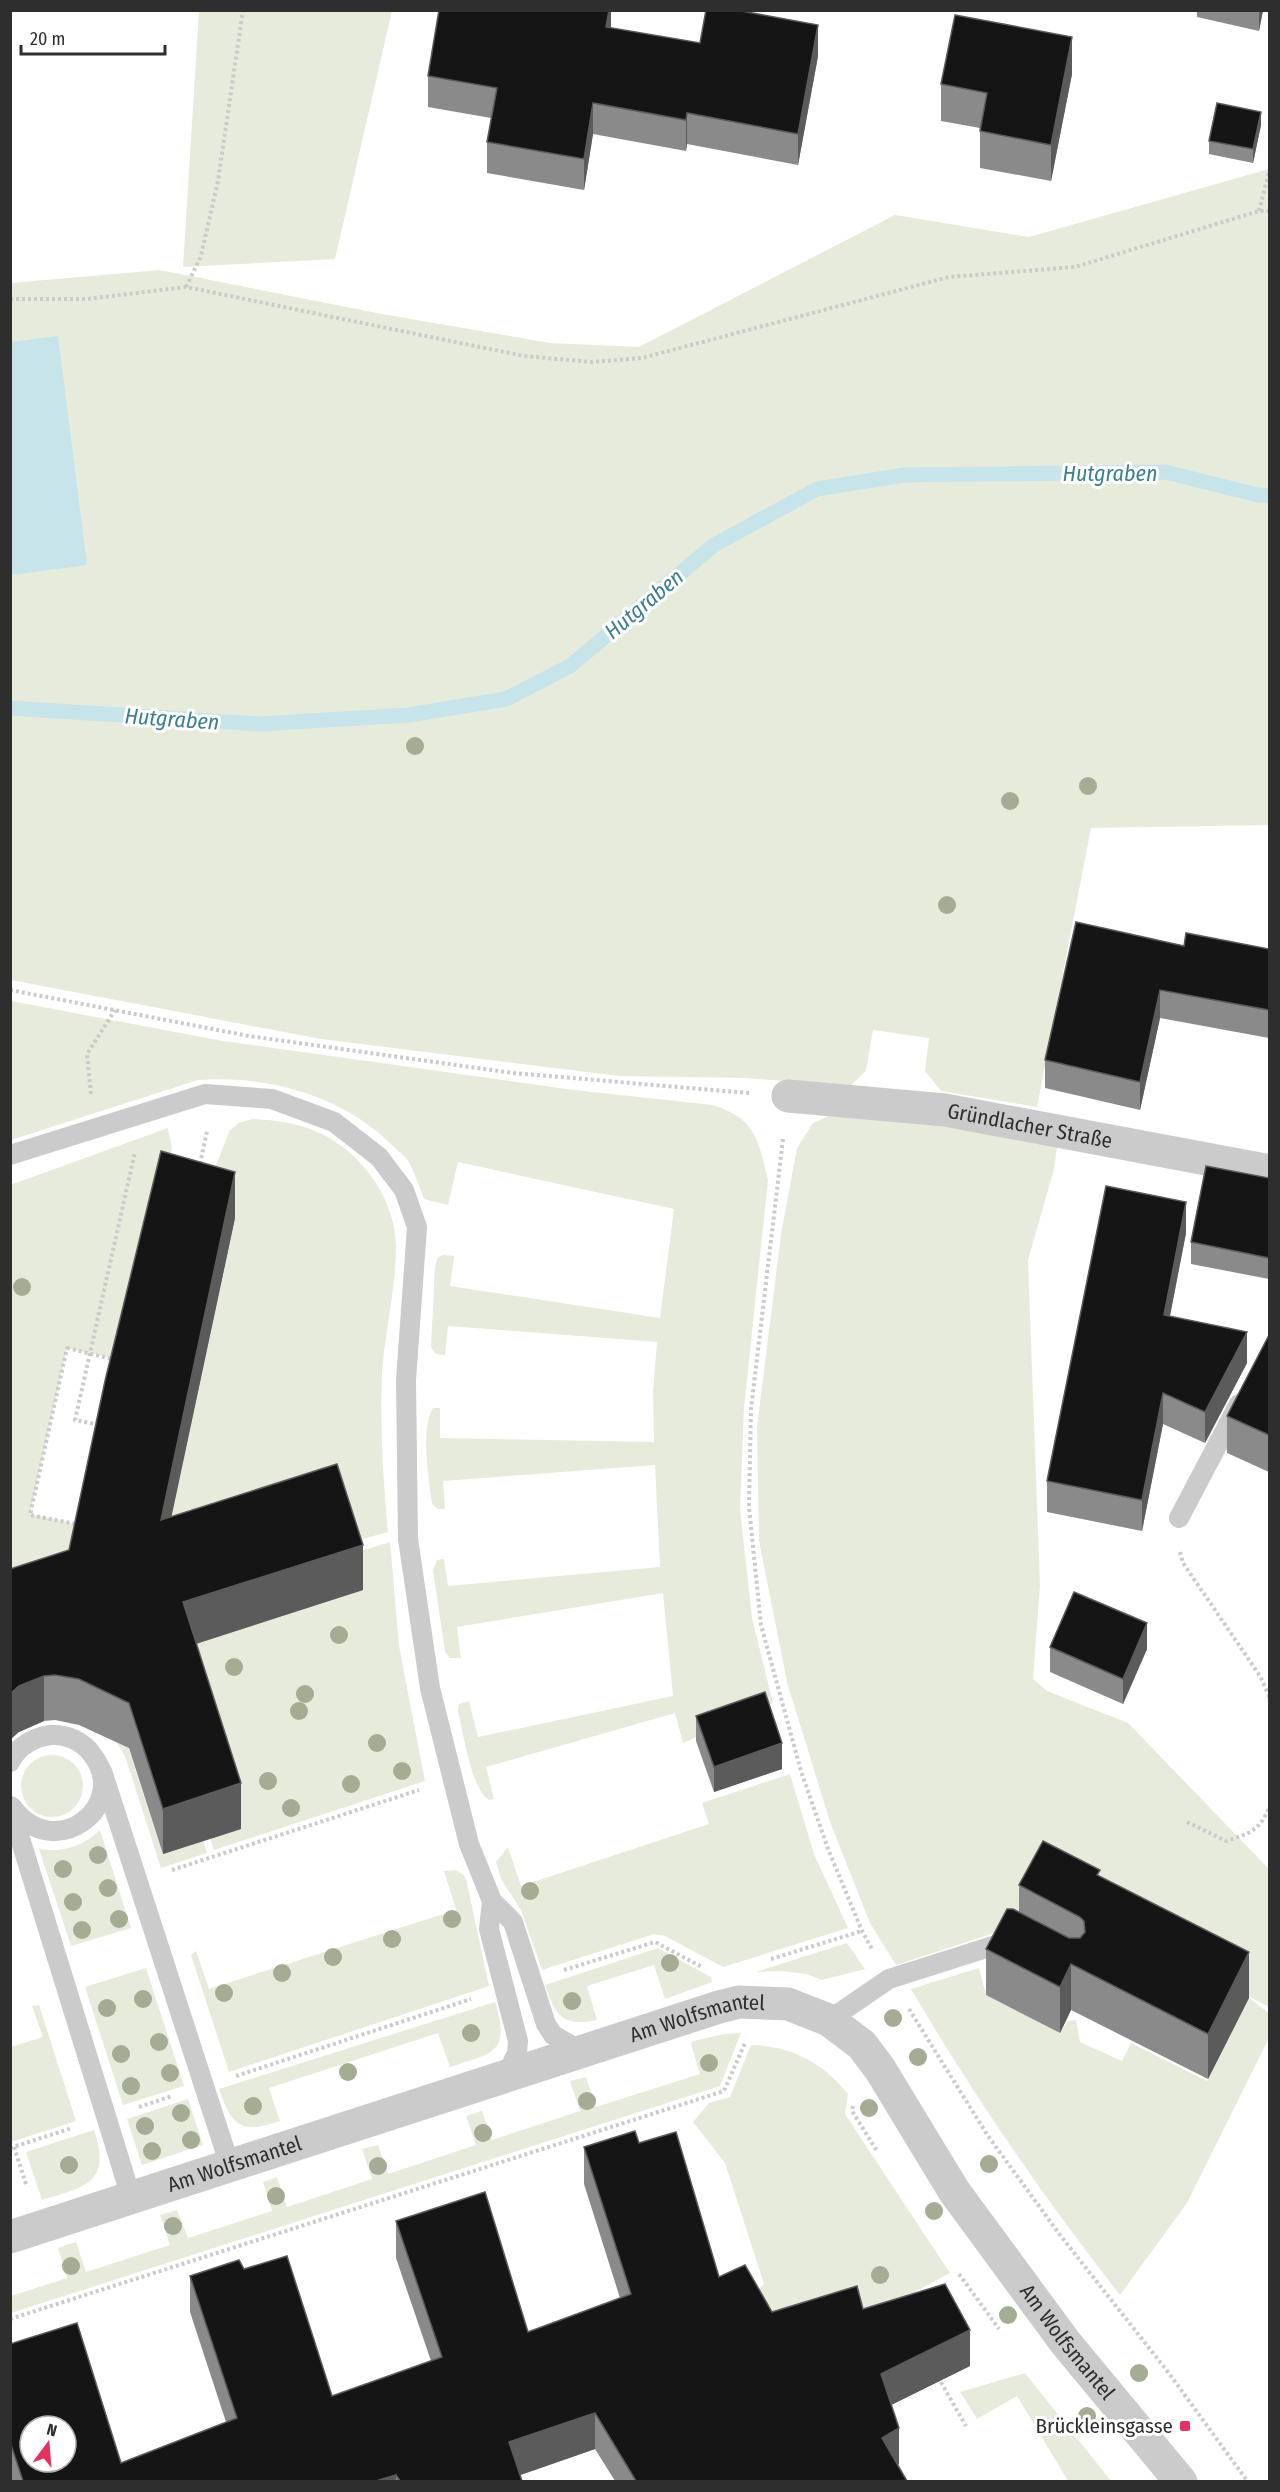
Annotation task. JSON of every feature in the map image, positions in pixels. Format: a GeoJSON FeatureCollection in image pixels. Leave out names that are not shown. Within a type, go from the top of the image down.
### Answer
{"type":"FeatureCollection","features":[{"type":"Feature","properties":{"kind":"street","name":"Gründlacher Straße"},"geometry":{"type":"LineString","coordinates":[[788,1096],[945,1110],[1269,1171]]}},
{"type":"Feature","properties":{"kind":"street","name":"Am Wolfsmantel"},"geometry":{"type":"LineString","coordinates":[[10,2237],[739,2002],[788,2004],[829,2020],[862,2045],[954,2191],[1051,2324],[1181,2481]]}},
{"type":"Feature","properties":{"kind":"lane"},"geometry":{"type":"LineString","coordinates":[[10,1155],[206,1094],[272,1099],[334,1122],[379,1157],[404,1190],[417,1227],[406,1380],[408,1539],[430,1688],[469,1844],[492,1901],[513,1922],[546,2024],[553,2035],[584,2052]]}},
{"type":"Feature","properties":{"kind":"lane"},"geometry":{"type":"LineString","coordinates":[[1179,1518],[1248,1386]]}},
{"type":"Feature","properties":{"kind":"lane"},"geometry":{"type":"LineString","coordinates":[[10,1762],[23,1746],[39,1737],[56,1735],[71,1738],[86,1746],[102,1771],[230,2166]]}},
{"type":"Feature","properties":{"kind":"lane"},"geometry":{"type":"LineString","coordinates":[[10,1806],[19,1817],[35,1828],[49,1832],[76,1827],[89,1818],[98,1806],[103,1790],[102,1771]]}},
{"type":"Feature","properties":{"kind":"lane"},"geometry":{"type":"LineString","coordinates":[[10,1806],[131,2197]]}},
{"type":"Feature","properties":{"kind":"lane"},"geometry":{"type":"LineString","coordinates":[[492,1901],[489,1929],[518,2041],[517,2053],[506,2076]]}},
{"type":"Feature","properties":{"kind":"lane"},"geometry":{"type":"LineString","coordinates":[[829,2020],[888,1979],[999,1944],[1015,1942],[1035,1953]]}},
{"type":"Feature","properties":{"kind":"path"},"geometry":{"type":"LineString","coordinates":[[186,287],[201,256],[219,181],[243,10]]}},
{"type":"Feature","properties":{"kind":"path"},"geometry":{"type":"LineString","coordinates":[[1258,211],[1269,168]]}},
{"type":"Feature","properties":{"kind":"path"},"geometry":{"type":"LineString","coordinates":[[10,299],[87,299],[186,287],[524,356],[591,362],[642,358],[950,277],[1075,267],[1258,211],[1269,211]]}},
{"type":"Feature","properties":{"kind":"path"},"geometry":{"type":"LineString","coordinates":[[10,990],[249,1036],[513,1073],[788,1096],[751,1409],[749,1507],[761,1625],[801,1772],[828,1850],[862,1931],[888,1979],[988,2136],[1060,2235],[1167,2372],[1248,2481]]}},
{"type":"Feature","properties":{"kind":"path"},"geometry":{"type":"LineString","coordinates":[[94,1129],[87,1054],[115,1010]]}},
{"type":"Feature","properties":{"kind":"path"},"geometry":{"type":"LineString","coordinates":[[198,1174],[214,1095]]}},
{"type":"Feature","properties":{"kind":"path"},"geometry":{"type":"LineString","coordinates":[[105,1427],[75,1420],[143,1114]]}},
{"type":"Feature","properties":{"kind":"path"},"geometry":{"type":"LineString","coordinates":[[67,1348],[91,1353],[112,1359],[76,1524],[30,1515],[67,1348]]}},
{"type":"Feature","properties":{"kind":"path"},"geometry":{"type":"LineString","coordinates":[[1179,1518],[1178,1543],[1183,1563],[1260,1676],[1269,1698]]}},
{"type":"Feature","properties":{"kind":"path"},"geometry":{"type":"LineString","coordinates":[[137,1882],[454,1778]]}},
{"type":"Feature","properties":{"kind":"path"},"geometry":{"type":"LineString","coordinates":[[1187,1822],[1226,1842],[1252,1832],[1263,1822],[1269,1806]]}},
{"type":"Feature","properties":{"kind":"path"},"geometry":{"type":"LineString","coordinates":[[10,2319],[724,2091],[747,2038],[739,2002]]}},
{"type":"Feature","properties":{"kind":"path"},"geometry":{"type":"LineString","coordinates":[[10,2148],[107,2117]]}},
{"type":"Feature","properties":{"kind":"path"},"geometry":{"type":"LineString","coordinates":[[933,2367],[966,2426]]}},
{"type":"Feature","properties":{"kind":"shaded area"},"geometry":{"type":"Polygon","coordinates":[[[199,11],[392,11],[335,259],[183,267],[199,11]]]}},
{"type":"Feature","properties":{"kind":"shaded area"},"geometry":{"type":"Polygon","coordinates":[[[1269,169],[1269,825],[1091,828],[1037,1107],[941,1091],[925,1071],[929,1038],[873,1030],[866,1071],[850,1086],[745,1078],[619,1076],[321,1039],[11,980],[10,283],[160,270],[382,314],[550,343],[639,347],[895,215],[1029,237],[1269,169]]]}},
{"type":"Feature","properties":{"kind":"shaded area"},"geometry":{"type":"Polygon","coordinates":[[[11,1001],[223,1041],[574,1090],[713,1105],[747,1124],[758,1142],[768,1180],[744,1408],[740,1509],[752,1618],[773,1703],[683,1743],[675,1713],[486,1767],[494,1799],[489,1800],[477,1784],[473,1772],[458,1711],[459,1704],[469,1701],[478,1737],[673,1696],[663,1593],[457,1627],[461,1658],[450,1658],[445,1652],[433,1570],[437,1560],[444,1559],[448,1586],[660,1567],[655,1465],[443,1481],[445,1509],[438,1509],[432,1504],[426,1454],[427,1428],[433,1408],[440,1408],[440,1438],[654,1442],[653,1392],[657,1342],[448,1326],[445,1355],[436,1354],[431,1347],[435,1266],[438,1257],[454,1256],[450,1286],[660,1318],[674,1209],[458,1162],[448,1205],[424,1199],[408,1161],[372,1128],[350,1113],[302,1092],[250,1081],[198,1080],[11,1140],[11,1001]]]}},
{"type":"Feature","properties":{"kind":"shaded area"},"geometry":{"type":"Polygon","coordinates":[[[838,1112],[1058,1140],[1054,1169],[1028,1260],[1040,1585],[1033,1679],[1047,1691],[1128,1723],[1269,1869],[1269,2007],[1037,1886],[1016,1926],[896,1965],[870,1923],[830,1822],[787,1682],[759,1541],[757,1427],[781,1234],[797,1148],[813,1123],[838,1112]]]}},
{"type":"Feature","properties":{"kind":"shaded area"},"geometry":{"type":"Polygon","coordinates":[[[252,1119],[281,1122],[310,1129],[343,1147],[370,1175],[389,1209],[396,1246],[382,1373],[381,1412],[388,1532],[348,1543],[161,1564],[235,1218],[199,1207],[230,1130],[239,1123],[252,1119]]]}},
{"type":"Feature","properties":{"kind":"shaded area"},"geometry":{"type":"Polygon","coordinates":[[[168,1128],[172,1149],[105,1427],[79,1550],[10,1614],[10,1185],[168,1128]],[[67,1348],[30,1514],[75,1524],[112,1358],[67,1348]]]}},
{"type":"Feature","properties":{"kind":"shaded area"},"geometry":{"type":"Polygon","coordinates":[[[390,1542],[399,1646],[425,1781],[214,1850],[210,1838],[183,1648],[363,1590],[351,1554],[390,1542]]]}},
{"type":"Feature","properties":{"kind":"shaded area"},"geometry":{"type":"Polygon","coordinates":[[[104,1674],[163,1854],[203,1840],[207,1853],[161,1868],[125,1756],[112,1735],[104,1674]]]}},
{"type":"Feature","properties":{"kind":"shaded area"},"geometry":{"type":"Polygon","coordinates":[[[46,1755],[58,1755],[74,1764],[81,1774],[83,1786],[81,1798],[74,1808],[58,1817],[46,1817],[35,1812],[26,1803],[21,1792],[21,1780],[26,1769],[35,1760],[46,1755]]]}},
{"type":"Feature","properties":{"kind":"shaded area"},"geometry":{"type":"Polygon","coordinates":[[[790,1774],[814,1854],[848,1928],[723,1967],[665,1936],[654,1934],[542,1970],[521,1910],[501,1879],[496,1862],[508,1847],[521,1886],[709,1824],[702,1803],[790,1774]]]}},
{"type":"Feature","properties":{"kind":"shaded area"},"geometry":{"type":"Polygon","coordinates":[[[100,1830],[131,1928],[71,1946],[39,1849],[56,1850],[72,1847],[87,1840],[100,1830]]]}},
{"type":"Feature","properties":{"kind":"shaded area"},"geometry":{"type":"Polygon","coordinates":[[[455,1870],[464,1875],[467,1883],[489,1986],[229,2072],[191,1955],[196,1951],[209,1989],[456,1910],[444,1871],[455,1870]]]}},
{"type":"Feature","properties":{"kind":"shaded area"},"geometry":{"type":"Polygon","coordinates":[[[847,1943],[865,1969],[822,1980],[806,1974],[782,1971],[756,1972],[847,1943]]]}},
{"type":"Feature","properties":{"kind":"shaded area"},"geometry":{"type":"Polygon","coordinates":[[[658,1948],[711,1977],[712,1982],[665,1999],[654,1965],[587,1986],[597,2020],[576,2022],[562,2017],[557,2012],[545,1985],[658,1948]]]}},
{"type":"Feature","properties":{"kind":"shaded area"},"geometry":{"type":"Polygon","coordinates":[[[146,1968],[184,2086],[123,2105],[85,1987],[146,1968]]]}},
{"type":"Feature","properties":{"kind":"shaded area"},"geometry":{"type":"Polygon","coordinates":[[[979,1968],[986,1995],[1060,2033],[1068,2021],[1076,2020],[1080,2042],[1122,2061],[1131,2043],[1207,2081],[1249,1998],[1269,2013],[1269,2038],[1187,2203],[1120,2295],[1010,2145],[959,2068],[911,1989],[979,1968]]]}},
{"type":"Feature","properties":{"kind":"shaded area"},"geometry":{"type":"Polygon","coordinates":[[[495,2002],[501,2032],[495,2048],[487,2054],[450,2067],[438,2033],[269,2088],[280,2121],[256,2127],[240,2124],[229,2112],[219,2089],[495,2002]]]}},
{"type":"Feature","properties":{"kind":"shaded area"},"geometry":{"type":"Polygon","coordinates":[[[39,2005],[76,2121],[11,2142],[11,2047],[43,2037],[32,2006],[39,2005]]]}},
{"type":"Feature","properties":{"kind":"shaded area"},"geometry":{"type":"Polygon","coordinates":[[[741,2033],[720,2086],[11,2313],[11,2296],[67,2278],[58,2248],[76,2242],[86,2272],[170,2245],[160,2215],[177,2210],[188,2238],[272,2211],[263,2182],[277,2177],[287,2207],[372,2179],[362,2149],[378,2145],[388,2174],[476,2145],[466,2116],[482,2111],[492,2140],[580,2111],[570,2081],[586,2077],[596,2107],[700,2074],[691,2044],[693,2041],[724,2034],[741,2033]]]}},
{"type":"Feature","properties":{"kind":"shaded area"},"geometry":{"type":"Polygon","coordinates":[[[751,2045],[780,2049],[806,2058],[828,2073],[848,2094],[845,2114],[950,2273],[857,2323],[772,2348],[745,2302],[764,2284],[725,2163],[693,2122],[709,2103],[730,2097],[751,2045]]]}},
{"type":"Feature","properties":{"kind":"shaded area"},"geometry":{"type":"Polygon","coordinates":[[[188,2099],[203,2145],[142,2165],[127,2119],[188,2099]]]}},
{"type":"Feature","properties":{"kind":"shaded area"},"geometry":{"type":"Polygon","coordinates":[[[94,2130],[100,2161],[97,2172],[82,2186],[42,2200],[26,2152],[94,2130]]]}},
{"type":"Feature","properties":{"kind":"shaded area"},"geometry":{"type":"Polygon","coordinates":[[[1025,2373],[1111,2481],[1068,2481],[1017,2396],[977,2419],[960,2392],[1025,2373]]]}},
{"type":"Feature","properties":{"kind":"water"},"geometry":{"type":"Polygon","coordinates":[[[58,336],[87,565],[11,575],[11,342],[58,336]]]}},
{"type":"Feature","properties":{"kind":"building"},"geometry":{"type":"Polygon","coordinates":[[[439,10],[609,10],[606,27],[700,43],[706,10],[736,10],[818,25],[798,134],[687,113],[686,120],[593,103],[584,159],[487,142],[497,88],[428,76],[439,10]]]}},
{"type":"Feature","properties":{"kind":"building"},"geometry":{"type":"Polygon","coordinates":[[[955,15],[1072,37],[1051,145],[980,131],[987,93],[941,84],[955,15]]]}},
{"type":"Feature","properties":{"kind":"building"},"geometry":{"type":"Polygon","coordinates":[[[1217,103],[1261,112],[1253,149],[1209,141],[1217,103]]]}},
{"type":"Feature","properties":{"kind":"building"},"geometry":{"type":"Polygon","coordinates":[[[1076,922],[1184,946],[1186,933],[1269,949],[1269,1010],[1160,990],[1140,1082],[1045,1060],[1076,922]]]}},
{"type":"Feature","properties":{"kind":"building"},"geometry":{"type":"Polygon","coordinates":[[[161,1151],[235,1172],[161,1520],[337,1464],[363,1545],[183,1602],[241,1783],[163,1809],[129,1703],[79,1679],[55,1675],[44,1676],[19,1686],[10,1694],[10,1569],[69,1550],[105,1381],[161,1151]]]}},
{"type":"Feature","properties":{"kind":"building"},"geometry":{"type":"Polygon","coordinates":[[[1206,1166],[1269,1178],[1269,1258],[1191,1242],[1206,1166]]]}},
{"type":"Feature","properties":{"kind":"building"},"geometry":{"type":"Polygon","coordinates":[[[1106,1186],[1186,1202],[1164,1315],[1247,1332],[1205,1412],[1163,1393],[1142,1500],[1047,1481],[1106,1186]]]}},
{"type":"Feature","properties":{"kind":"building"},"geometry":{"type":"Polygon","coordinates":[[[1269,1335],[1269,1435],[1227,1416],[1269,1335]]]}},
{"type":"Feature","properties":{"kind":"building"},"geometry":{"type":"Polygon","coordinates":[[[1074,1592],[1147,1623],[1123,1679],[1050,1647],[1074,1592]]]}},
{"type":"Feature","properties":{"kind":"building"},"geometry":{"type":"Polygon","coordinates":[[[765,1692],[782,1743],[714,1767],[696,1716],[765,1692]]]}},
{"type":"Feature","properties":{"kind":"building"},"geometry":{"type":"Polygon","coordinates":[[[1043,1841],[1100,1870],[1097,1875],[1249,1952],[1208,2034],[1071,1964],[1060,1987],[986,1949],[1007,1909],[1013,1909],[1069,1938],[1080,1938],[1085,1932],[1084,1921],[1080,1917],[1019,1885],[1043,1841]]]}},
{"type":"Feature","properties":{"kind":"building"},"geometry":{"type":"Polygon","coordinates":[[[635,2131],[639,2143],[676,2132],[719,2277],[745,2265],[772,2312],[857,2286],[863,2309],[945,2284],[970,2330],[881,2374],[899,2428],[882,2438],[907,2481],[636,2481],[595,2413],[509,2442],[522,2481],[400,2481],[396,2475],[376,2481],[23,2481],[21,2474],[78,2474],[78,2414],[18,2414],[18,2466],[10,2442],[10,2344],[77,2323],[121,2463],[237,2418],[190,2276],[239,2260],[244,2269],[287,2256],[332,2396],[442,2357],[396,2221],[485,2192],[528,2332],[631,2294],[584,2147],[635,2131]]]}},
{"type":"Feature","properties":{"kind":"waterway","name":"Hutgraben"},"geometry":{"type":"LineString","coordinates":[[10,708],[260,724],[409,715],[506,699],[570,666],[714,545],[817,489],[904,475],[1165,472],[1270,496]]}},
{"type":"Feature","properties":{"kind":"place","name":"Brückleinsgasse"},"geometry":{"type":"Point","coordinates":[1185,2426]}}]}
